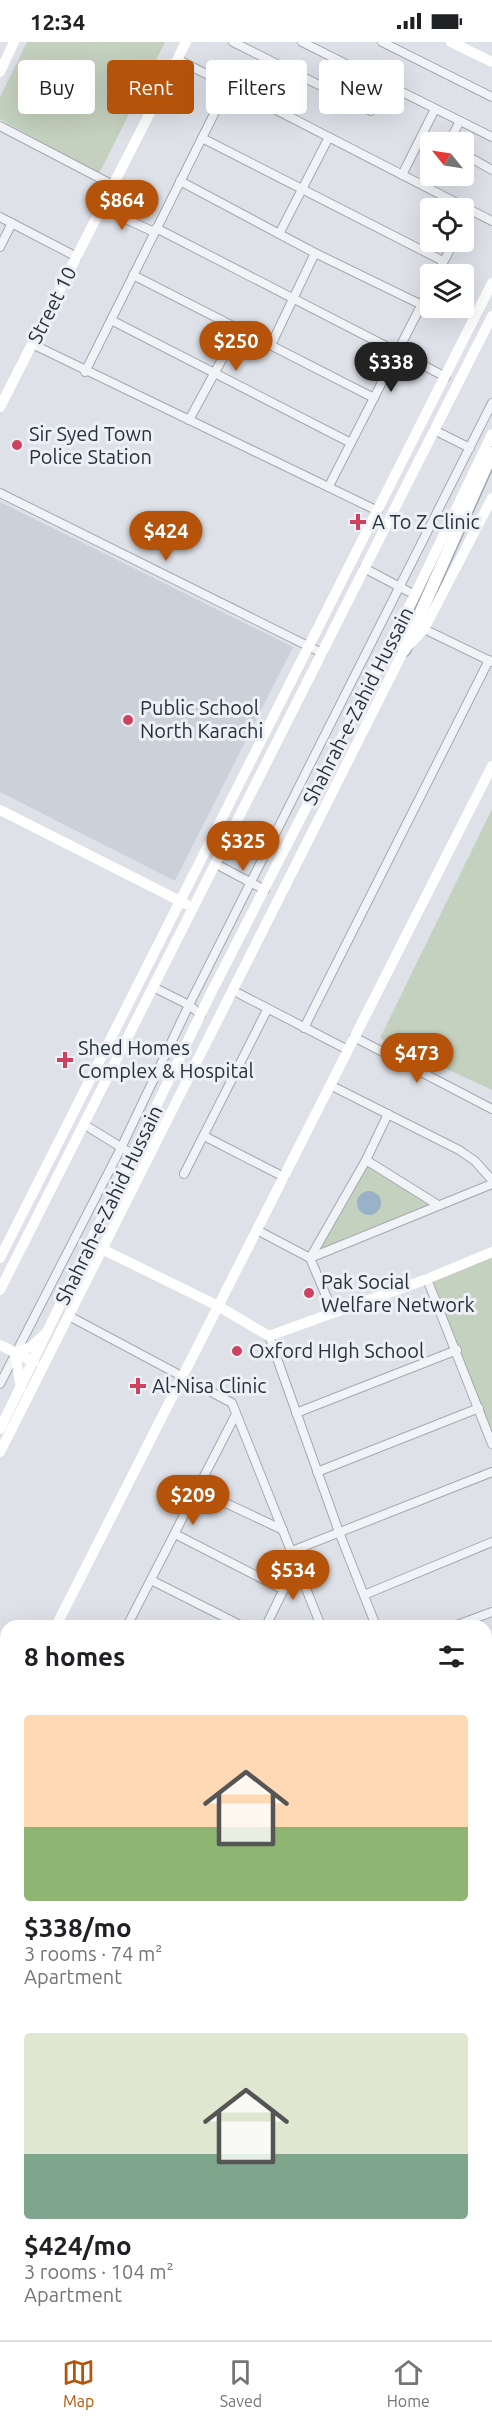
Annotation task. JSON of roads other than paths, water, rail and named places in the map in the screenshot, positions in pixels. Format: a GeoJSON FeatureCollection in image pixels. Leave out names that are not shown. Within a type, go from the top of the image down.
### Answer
{"type":"FeatureCollection","features":[{"type":"Feature","properties":{"kind":"main road"},"geometry":{"type":"LineString","coordinates":[[404,651],[491,455]]}},
{"type":"Feature","properties":{"kind":"street"},"geometry":{"type":"LineString","coordinates":[[0,72],[13,42]]}},
{"type":"Feature","properties":{"kind":"street","name":"Street 10"},"geometry":{"type":"LineString","coordinates":[[1,401],[186,42]]}},
{"type":"Feature","properties":{"kind":"street"},"geometry":{"type":"LineString","coordinates":[[233,42],[319,85]]}},
{"type":"Feature","properties":{"kind":"street"},"geometry":{"type":"LineString","coordinates":[[302,42],[492,137]]}},
{"type":"Feature","properties":{"kind":"street"},"geometry":{"type":"LineString","coordinates":[[382,42],[492,97]]}},
{"type":"Feature","properties":{"kind":"street"},"geometry":{"type":"LineString","coordinates":[[452,42],[492,62]]}},
{"type":"Feature","properties":{"kind":"street"},"geometry":{"type":"LineString","coordinates":[[177,59],[206,74]]}},
{"type":"Feature","properties":{"kind":"street"},"geometry":{"type":"LineString","coordinates":[[402,175],[435,109]]}},
{"type":"Feature","properties":{"kind":"street"},"geometry":{"type":"LineString","coordinates":[[85,372],[214,114]]}},
{"type":"Feature","properties":{"kind":"street"},"geometry":{"type":"LineString","coordinates":[[283,114],[447,198]]}},
{"type":"Feature","properties":{"kind":"street"},"geometry":{"type":"LineString","coordinates":[[454,132],[460,121]]}},
{"type":"Feature","properties":{"kind":"street"},"geometry":{"type":"LineString","coordinates":[[0,126],[113,185]]}},
{"type":"Feature","properties":{"kind":"street"},"geometry":{"type":"LineString","coordinates":[[279,234],[329,137]]}},
{"type":"Feature","properties":{"kind":"street"},"geometry":{"type":"LineString","coordinates":[[202,138],[443,261]]}},
{"type":"Feature","properties":{"kind":"street"},"geometry":{"type":"LineString","coordinates":[[474,160],[492,170]]}},
{"type":"Feature","properties":{"kind":"street"},"geometry":{"type":"LineString","coordinates":[[180,181],[315,253],[420,304]]}},
{"type":"Feature","properties":{"kind":"street"},"geometry":{"type":"LineString","coordinates":[[102,208],[155,230],[446,377]]}},
{"type":"Feature","properties":{"kind":"street"},"geometry":{"type":"LineString","coordinates":[[474,212],[492,221]]}},
{"type":"Feature","properties":{"kind":"street"},"geometry":{"type":"LineString","coordinates":[[0,217],[77,257]]}},
{"type":"Feature","properties":{"kind":"street"},"geometry":{"type":"LineString","coordinates":[[0,247],[12,223]]}},
{"type":"Feature","properties":{"kind":"street"},"geometry":{"type":"LineString","coordinates":[[442,264],[448,252]]}},
{"type":"Feature","properties":{"kind":"street"},"geometry":{"type":"LineString","coordinates":[[271,345],[315,253]]}},
{"type":"Feature","properties":{"kind":"street"},"geometry":{"type":"LineString","coordinates":[[133,275],[374,398]]}},
{"type":"Feature","properties":{"kind":"street"},"geometry":{"type":"LineString","coordinates":[[0,1258],[492,283]]}},
{"type":"Feature","properties":{"kind":"street"},"geometry":{"type":"LineString","coordinates":[[329,486],[420,309]]}},
{"type":"Feature","properties":{"kind":"street"},"geometry":{"type":"LineString","coordinates":[[0,1290],[492,316]]}},
{"type":"Feature","properties":{"kind":"street"},"geometry":{"type":"LineString","coordinates":[[111,320],[213,375],[351,442]]}},
{"type":"Feature","properties":{"kind":"street"},"geometry":{"type":"LineString","coordinates":[[189,420],[239,328]]}},
{"type":"Feature","properties":{"kind":"street"},"geometry":{"type":"LineString","coordinates":[[32,344],[85,372],[378,511]]}},
{"type":"Feature","properties":{"kind":"street"},"geometry":{"type":"LineString","coordinates":[[0,1384],[122,1146],[189,1005],[492,403]]}},
{"type":"Feature","properties":{"kind":"street"},"geometry":{"type":"LineString","coordinates":[[434,430],[470,448]]}},
{"type":"Feature","properties":{"kind":"street","name":"Shahrah-e-Zahid Hussain"},"geometry":{"type":"LineString","coordinates":[[0,1429],[210,995],[415,595],[492,434]]}},
{"type":"Feature","properties":{"kind":"street"},"geometry":{"type":"LineString","coordinates":[[0,494],[322,653]]}},
{"type":"Feature","properties":{"kind":"street","name":"Shahrah-e-Zahid Hussain"},"geometry":{"type":"LineString","coordinates":[[0,1452],[404,651],[424,629],[492,498]]}},
{"type":"Feature","properties":{"kind":"street"},"geometry":{"type":"LineString","coordinates":[[364,568],[415,595]]}},
{"type":"Feature","properties":{"kind":"street"},"geometry":{"type":"LineString","coordinates":[[304,1028],[490,661],[424,629]]}},
{"type":"Feature","properties":{"kind":"street"},"geometry":{"type":"LineString","coordinates":[[59,1620],[492,766]]}},
{"type":"Feature","properties":{"kind":"street"},"geometry":{"type":"LineString","coordinates":[[0,810],[194,908]]}},
{"type":"Feature","properties":{"kind":"street"},"geometry":{"type":"LineString","coordinates":[[216,864],[265,890]]}},
{"type":"Feature","properties":{"kind":"street"},"geometry":{"type":"LineString","coordinates":[[153,987],[189,1005],[201,1015]]}},
{"type":"Feature","properties":{"kind":"street"},"geometry":{"type":"LineString","coordinates":[[234,991],[348,1050]]}},
{"type":"Feature","properties":{"kind":"street"},"geometry":{"type":"LineString","coordinates":[[210,995],[226,1005]]}},
{"type":"Feature","properties":{"kind":"street"},"geometry":{"type":"LineString","coordinates":[[184,1174],[267,1010]]}},
{"type":"Feature","properties":{"kind":"street"},"geometry":{"type":"LineString","coordinates":[[354,1037],[492,1108]]}},
{"type":"Feature","properties":{"kind":"street"},"geometry":{"type":"LineString","coordinates":[[310,1258],[492,1182],[475,1161],[459,1150],[330,1085]]}},
{"type":"Feature","properties":{"kind":"street"},"geometry":{"type":"LineString","coordinates":[[310,1258],[366,1160],[388,1114]]}},
{"type":"Feature","properties":{"kind":"street"},"geometry":{"type":"LineString","coordinates":[[85,1125],[132,1154]]}},
{"type":"Feature","properties":{"kind":"street"},"geometry":{"type":"LineString","coordinates":[[204,1136],[284,1177]]}},
{"type":"Feature","properties":{"kind":"street"},"geometry":{"type":"LineString","coordinates":[[366,1160],[438,1205]]}},
{"type":"Feature","properties":{"kind":"street"},"geometry":{"type":"LineString","coordinates":[[257,1230],[310,1258],[333,1312]]}},
{"type":"Feature","properties":{"kind":"street"},"geometry":{"type":"LineString","coordinates":[[102,1250],[218,1306],[269,1336],[339,1532],[374,1620]]}},
{"type":"Feature","properties":{"kind":"street"},"geometry":{"type":"LineString","coordinates":[[269,1336],[427,1279],[492,1252]]}},
{"type":"Feature","properties":{"kind":"street"},"geometry":{"type":"LineString","coordinates":[[427,1279],[478,1408],[490,1431],[492,1444]]}},
{"type":"Feature","properties":{"kind":"street"},"geometry":{"type":"LineString","coordinates":[[15,1353],[31,1347],[48,1332],[76,1300]]}},
{"type":"Feature","properties":{"kind":"street"},"geometry":{"type":"LineString","coordinates":[[69,1316],[232,1403],[319,1620]]}},
{"type":"Feature","properties":{"kind":"street"},"geometry":{"type":"LineString","coordinates":[[0,1345],[34,1362]]}},
{"type":"Feature","properties":{"kind":"street"},"geometry":{"type":"LineString","coordinates":[[296,1413],[457,1350]]}},
{"type":"Feature","properties":{"kind":"street"},"geometry":{"type":"LineString","coordinates":[[15,1353],[21,1388],[21,1410]]}},
{"type":"Feature","properties":{"kind":"street"},"geometry":{"type":"LineString","coordinates":[[317,1472],[478,1408]]}},
{"type":"Feature","properties":{"kind":"street"},"geometry":{"type":"LineString","coordinates":[[130,1620],[236,1414]]}},
{"type":"Feature","properties":{"kind":"street"},"geometry":{"type":"LineString","coordinates":[[292,1551],[492,1472]]}},
{"type":"Feature","properties":{"kind":"street"},"geometry":{"type":"LineString","coordinates":[[198,1490],[283,1530]]}},
{"type":"Feature","properties":{"kind":"street"},"geometry":{"type":"LineString","coordinates":[[175,1534],[284,1590]]}},
{"type":"Feature","properties":{"kind":"street"},"geometry":{"type":"LineString","coordinates":[[364,1595],[492,1542]]}},
{"type":"Feature","properties":{"kind":"street"},"geometry":{"type":"LineString","coordinates":[[269,1620],[297,1564]]}},
{"type":"Feature","properties":{"kind":"street"},"geometry":{"type":"LineString","coordinates":[[151,1580],[231,1620]]}},
{"type":"Feature","properties":{"kind":"street"},"geometry":{"type":"LineString","coordinates":[[470,1620],[492,1612]]}},
{"type":"Feature","properties":{"kind":"water"},"geometry":{"type":"Polygon","coordinates":[[[369,1191],[378,1194],[381,1203],[378,1212],[369,1215],[360,1212],[357,1203],[360,1194],[369,1191]]]}},
{"type":"Feature","properties":{"kind":"place","name":"Sir Syed Town Police Station"},"geometry":{"type":"Point","coordinates":[17,445]}},
{"type":"Feature","properties":{"kind":"place","name":"A To Z Clinic"},"geometry":{"type":"Point","coordinates":[358,522]}},
{"type":"Feature","properties":{"kind":"place","name":"Public School North Karachi"},"geometry":{"type":"Point","coordinates":[128,720]}},
{"type":"Feature","properties":{"kind":"place","name":"Shed Homes Complex & Hospital"},"geometry":{"type":"Point","coordinates":[65,1060]}},
{"type":"Feature","properties":{"kind":"place","name":"Pak Social Welfare Network"},"geometry":{"type":"Point","coordinates":[309,1293]}},
{"type":"Feature","properties":{"kind":"place","name":"Oxford HIgh School"},"geometry":{"type":"Point","coordinates":[237,1351]}},
{"type":"Feature","properties":{"kind":"place","name":"Al-Nisa Clinic"},"geometry":{"type":"Point","coordinates":[138,1386]}}]}
